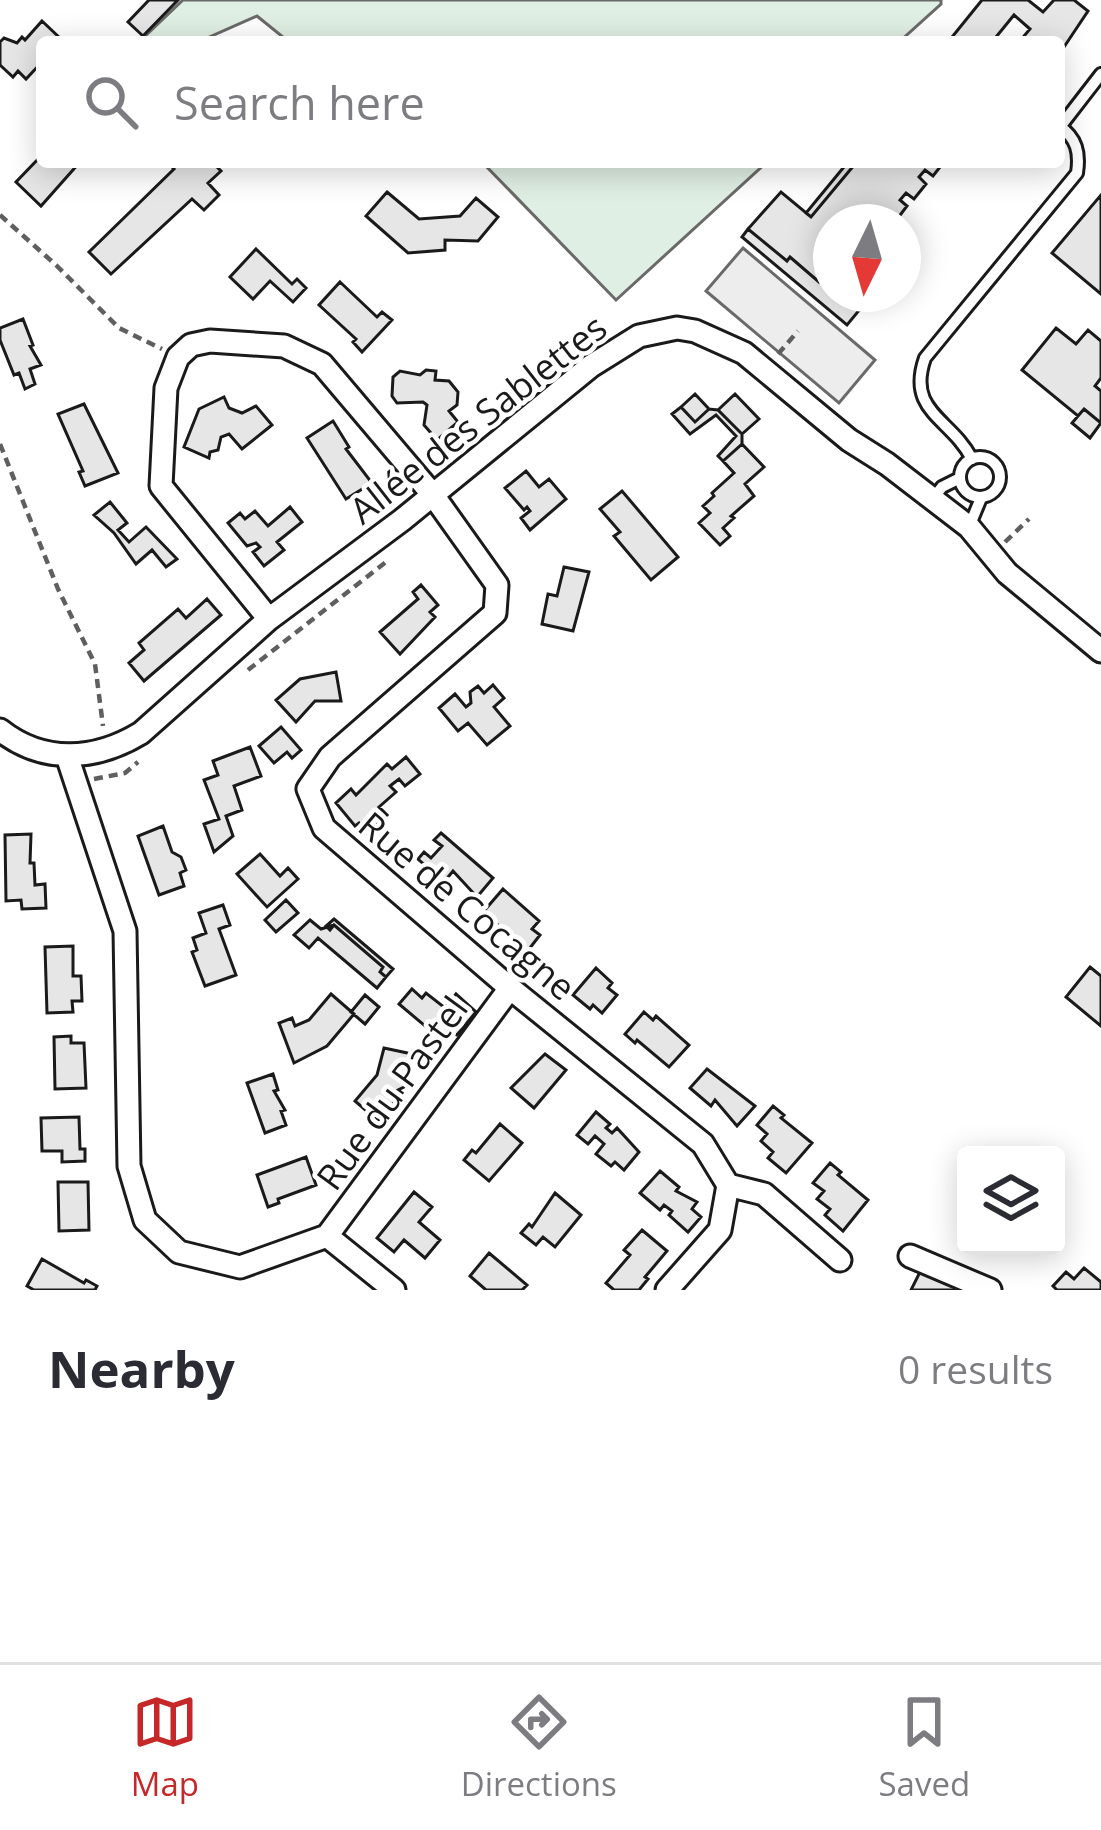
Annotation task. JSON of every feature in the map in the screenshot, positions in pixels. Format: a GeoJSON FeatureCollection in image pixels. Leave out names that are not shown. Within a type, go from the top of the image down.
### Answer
{"type":"FeatureCollection","features":[{"type":"Feature","properties":{"kind":"street","name":"Allée des Sablettes"},"geometry":{"type":"LineString","coordinates":[[0,730],[32,750],[67,756],[104,750],[141,733],[269,619],[433,495],[591,366],[639,336],[677,328],[743,352],[848,440],[969,527],[1007,572],[1101,651]]}},
{"type":"Feature","properties":{"kind":"street"},"geometry":{"type":"LineString","coordinates":[[269,619],[161,486],[166,388],[178,357],[190,345],[210,341],[284,346],[322,364],[433,495]]}},
{"type":"Feature","properties":{"kind":"street","name":"Rue de Cocagne"},"geometry":{"type":"LineString","coordinates":[[433,495],[497,585],[494,613],[330,757],[308,788],[324,828],[510,988],[703,1144],[728,1185]]}},
{"type":"Feature","properties":{"kind":"street"},"geometry":{"type":"LineString","coordinates":[[67,756],[125,931],[129,1166],[146,1220],[179,1252],[240,1267],[327,1236],[394,1290]]}},
{"type":"Feature","properties":{"kind":"street","name":"Rue du Pastel"},"geometry":{"type":"LineString","coordinates":[[327,1236],[510,988]]}},
{"type":"Feature","properties":{"kind":"street"},"geometry":{"type":"LineString","coordinates":[[667,1290],[720,1230],[728,1185],[764,1193],[840,1260]]}},
{"type":"Feature","properties":{"kind":"street"},"geometry":{"type":"LineString","coordinates":[[910,1256],[990,1290]]}},
{"type":"Feature","properties":{"kind":"lane"},"geometry":{"type":"LineString","coordinates":[[1065,119],[1101,74]]}},
{"type":"Feature","properties":{"kind":"lane"},"geometry":{"type":"LineString","coordinates":[[972,459],[961,438],[928,410],[920,392],[920,374],[925,358],[1077,173],[1080,152],[1065,133]]}},
{"type":"Feature","properties":{"kind":"lane"},"geometry":{"type":"LineString","coordinates":[[969,527],[980,498],[995,491],[1000,477],[988,458],[972,459],[961,470],[966,492],[980,498]]}},
{"type":"Feature","properties":{"kind":"lane"},"geometry":{"type":"LineString","coordinates":[[932,500],[942,487],[960,478]]}},
{"type":"Feature","properties":{"kind":"path"},"geometry":{"type":"LineString","coordinates":[[0,215],[119,328],[178,357]]}},
{"type":"Feature","properties":{"kind":"path"},"geometry":{"type":"LineString","coordinates":[[765,370],[798,331]]}},
{"type":"Feature","properties":{"kind":"path"},"geometry":{"type":"LineString","coordinates":[[0,444],[58,590],[94,664],[104,750]]}},
{"type":"Feature","properties":{"kind":"path"},"geometry":{"type":"LineString","coordinates":[[992,554],[1029,519]]}},
{"type":"Feature","properties":{"kind":"green space"},"geometry":{"type":"Polygon","coordinates":[[[183,0],[941,0],[906,36],[282,36],[257,16],[212,36],[145,36],[183,0]]]}},
{"type":"Feature","properties":{"kind":"green space"},"geometry":{"type":"Polygon","coordinates":[[[488,168],[760,168],[616,300],[488,168]]]}},
{"type":"Feature","properties":{"kind":"shaded area"},"geometry":{"type":"Polygon","coordinates":[[[743,248],[875,360],[839,403],[706,291],[743,248]]]}},
{"type":"Feature","properties":{"kind":"building"},"geometry":{"type":"Polygon","coordinates":[[[149,0],[178,0],[143,36],[128,22],[149,0]]]}},
{"type":"Feature","properties":{"kind":"building"},"geometry":{"type":"Polygon","coordinates":[[[982,0],[1028,0],[1043,12],[1054,0],[1074,0],[1088,11],[1065,46],[1065,36],[1024,36],[1030,29],[1014,15],[997,36],[953,36],[982,0]]]}},
{"type":"Feature","properties":{"kind":"building"},"geometry":{"type":"Polygon","coordinates":[[[42,21],[58,36],[36,36],[36,68],[26,79],[18,71],[13,77],[0,65],[4,38],[17,43],[22,37],[25,40],[42,21]]]}},
{"type":"Feature","properties":{"kind":"building"},"geometry":{"type":"Polygon","coordinates":[[[36,161],[36,168],[75,168],[41,206],[16,182],[36,161]]]}},
{"type":"Feature","properties":{"kind":"building"},"geometry":{"type":"Polygon","coordinates":[[[218,168],[221,171],[208,183],[219,195],[204,210],[192,199],[111,274],[89,252],[174,169],[218,168]]]}},
{"type":"Feature","properties":{"kind":"building"},"geometry":{"type":"Polygon","coordinates":[[[843,168],[852,168],[822,204],[813,204],[843,168]]]}},
{"type":"Feature","properties":{"kind":"building"},"geometry":{"type":"Polygon","coordinates":[[[852,168],[939,168],[933,176],[925,170],[919,177],[926,184],[914,199],[906,193],[900,200],[905,204],[822,204],[852,168]]]}},
{"type":"Feature","properties":{"kind":"building"},"geometry":{"type":"Polygon","coordinates":[[[387,192],[419,219],[460,216],[476,198],[498,217],[478,241],[445,240],[445,250],[408,253],[366,216],[387,192]]]}},
{"type":"Feature","properties":{"kind":"building"},"geometry":{"type":"Polygon","coordinates":[[[781,192],[813,215],[813,277],[748,229],[781,192]]]}},
{"type":"Feature","properties":{"kind":"building"},"geometry":{"type":"Polygon","coordinates":[[[1101,195],[1101,294],[1052,253],[1101,195]]]}},
{"type":"Feature","properties":{"kind":"building"},"geometry":{"type":"Polygon","coordinates":[[[748,229],[787,261],[790,257],[813,277],[813,297],[742,237],[748,229]]]}},
{"type":"Feature","properties":{"kind":"building"},"geometry":{"type":"Polygon","coordinates":[[[256,249],[292,284],[297,279],[306,288],[293,302],[270,281],[253,299],[230,277],[256,249]]]}},
{"type":"Feature","properties":{"kind":"building"},"geometry":{"type":"Polygon","coordinates":[[[340,282],[377,317],[382,312],[392,320],[362,352],[353,342],[356,339],[319,305],[340,282]]]}},
{"type":"Feature","properties":{"kind":"building"},"geometry":{"type":"Polygon","coordinates":[[[831,312],[858,312],[847,325],[831,312]]]}},
{"type":"Feature","properties":{"kind":"building"},"geometry":{"type":"Polygon","coordinates":[[[23,319],[41,365],[30,369],[35,384],[25,389],[0,340],[0,328],[23,319]]]}},
{"type":"Feature","properties":{"kind":"building"},"geometry":{"type":"Polygon","coordinates":[[[1056,328],[1076,344],[1088,330],[1101,341],[1101,378],[1095,386],[1101,391],[1101,423],[1084,409],[1078,416],[1022,370],[1056,328]]]}},
{"type":"Feature","properties":{"kind":"building"},"geometry":{"type":"Polygon","coordinates":[[[400,371],[420,375],[436,371],[435,380],[449,381],[458,392],[457,405],[449,411],[458,422],[437,440],[424,425],[427,405],[397,403],[392,396],[393,377],[400,371]]]}},
{"type":"Feature","properties":{"kind":"building"},"geometry":{"type":"Polygon","coordinates":[[[695,394],[709,409],[695,422],[681,407],[695,394]]]}},
{"type":"Feature","properties":{"kind":"building"},"geometry":{"type":"Polygon","coordinates":[[[735,394],[759,419],[742,434],[718,410],[735,394]]]}},
{"type":"Feature","properties":{"kind":"building"},"geometry":{"type":"Polygon","coordinates":[[[224,397],[229,408],[242,413],[256,406],[272,425],[242,449],[229,434],[221,437],[218,450],[210,452],[209,458],[184,447],[199,409],[224,397]]]}},
{"type":"Feature","properties":{"kind":"building"},"geometry":{"type":"Polygon","coordinates":[[[84,404],[118,473],[85,486],[58,414],[84,404]]]}},
{"type":"Feature","properties":{"kind":"building"},"geometry":{"type":"Polygon","coordinates":[[[681,407],[695,422],[709,409],[718,410],[742,434],[742,444],[723,461],[718,456],[736,436],[716,415],[690,434],[672,414],[681,407]]]}},
{"type":"Feature","properties":{"kind":"building"},"geometry":{"type":"Polygon","coordinates":[[[1084,409],[1101,423],[1090,438],[1072,423],[1084,409]]]}},
{"type":"Feature","properties":{"kind":"building"},"geometry":{"type":"Polygon","coordinates":[[[333,421],[346,449],[372,483],[346,499],[307,438],[333,421]]]}},
{"type":"Feature","properties":{"kind":"building"},"geometry":{"type":"Polygon","coordinates":[[[742,444],[764,467],[745,484],[754,496],[731,516],[734,518],[723,528],[730,536],[720,545],[699,523],[710,513],[703,506],[712,493],[734,473],[723,461],[742,444]]]}},
{"type":"Feature","properties":{"kind":"building"},"geometry":{"type":"Polygon","coordinates":[[[526,471],[539,487],[549,479],[566,499],[530,530],[521,518],[530,511],[505,488],[526,471]]]}},
{"type":"Feature","properties":{"kind":"building"},"geometry":{"type":"Polygon","coordinates":[[[622,491],[678,557],[651,580],[614,536],[620,532],[600,509],[622,491]]]}},
{"type":"Feature","properties":{"kind":"building"},"geometry":{"type":"Polygon","coordinates":[[[110,502],[127,523],[118,530],[129,542],[146,527],[177,559],[166,567],[152,550],[136,564],[94,515],[110,502]]]}},
{"type":"Feature","properties":{"kind":"building"},"geometry":{"type":"Polygon","coordinates":[[[290,507],[302,522],[277,542],[284,550],[264,566],[253,552],[260,547],[256,543],[247,546],[228,523],[240,513],[245,519],[255,511],[268,526],[290,507]]]}},
{"type":"Feature","properties":{"kind":"building"},"geometry":{"type":"Polygon","coordinates":[[[564,567],[589,572],[573,631],[542,624],[548,594],[557,596],[564,567]]]}},
{"type":"Feature","properties":{"kind":"building"},"geometry":{"type":"Polygon","coordinates":[[[421,585],[438,605],[430,612],[435,617],[400,654],[380,632],[418,599],[413,592],[421,585]]]}},
{"type":"Feature","properties":{"kind":"building"},"geometry":{"type":"Polygon","coordinates":[[[207,599],[221,615],[144,681],[129,663],[144,650],[139,643],[178,609],[186,618],[207,599]]]}},
{"type":"Feature","properties":{"kind":"building"},"geometry":{"type":"Polygon","coordinates":[[[336,672],[341,701],[315,701],[296,722],[276,700],[300,679],[336,672]]]}},
{"type":"Feature","properties":{"kind":"building"},"geometry":{"type":"Polygon","coordinates":[[[493,685],[504,698],[494,707],[510,726],[487,745],[468,723],[458,731],[439,708],[455,694],[466,707],[471,703],[470,692],[478,686],[484,693],[493,685]]]}},
{"type":"Feature","properties":{"kind":"building"},"geometry":{"type":"Polygon","coordinates":[[[281,727],[301,750],[292,758],[287,752],[274,763],[259,746],[281,727]]]}},
{"type":"Feature","properties":{"kind":"building"},"geometry":{"type":"Polygon","coordinates":[[[250,747],[261,776],[234,786],[242,810],[226,816],[233,836],[214,852],[204,824],[219,819],[204,780],[218,775],[213,761],[250,747]]]}},
{"type":"Feature","properties":{"kind":"building"},"geometry":{"type":"Polygon","coordinates":[[[406,757],[420,774],[405,786],[399,779],[390,786],[396,792],[379,807],[387,815],[367,833],[359,823],[355,826],[336,803],[351,789],[356,795],[387,764],[392,769],[406,757]]]}},
{"type":"Feature","properties":{"kind":"building"},"geometry":{"type":"Polygon","coordinates":[[[163,826],[172,852],[181,857],[186,870],[180,873],[184,886],[159,895],[138,836],[163,826]]]}},
{"type":"Feature","properties":{"kind":"building"},"geometry":{"type":"Polygon","coordinates":[[[441,833],[493,878],[477,897],[453,871],[444,882],[418,859],[424,852],[431,858],[442,846],[434,840],[441,833]]]}},
{"type":"Feature","properties":{"kind":"building"},"geometry":{"type":"Polygon","coordinates":[[[31,834],[30,863],[34,863],[35,885],[45,884],[46,908],[22,909],[21,900],[6,901],[5,835],[31,834]]]}},
{"type":"Feature","properties":{"kind":"building"},"geometry":{"type":"Polygon","coordinates":[[[260,854],[280,876],[288,868],[298,879],[267,907],[237,874],[260,854]]]}},
{"type":"Feature","properties":{"kind":"building"},"geometry":{"type":"Polygon","coordinates":[[[503,889],[539,921],[532,929],[540,935],[526,953],[484,911],[503,889]]]}},
{"type":"Feature","properties":{"kind":"building"},"geometry":{"type":"Polygon","coordinates":[[[286,900],[298,913],[276,932],[265,920],[286,900]]]}},
{"type":"Feature","properties":{"kind":"building"},"geometry":{"type":"Polygon","coordinates":[[[223,905],[230,925],[219,929],[236,975],[205,986],[192,952],[197,950],[193,938],[206,933],[199,913],[223,905]]]}},
{"type":"Feature","properties":{"kind":"building"},"geometry":{"type":"Polygon","coordinates":[[[334,919],[393,969],[386,977],[380,972],[383,967],[334,925],[330,930],[326,926],[334,919]]]}},
{"type":"Feature","properties":{"kind":"building"},"geometry":{"type":"Polygon","coordinates":[[[310,920],[321,929],[334,925],[383,967],[380,972],[386,977],[377,988],[318,938],[309,948],[294,935],[310,920]]]}},
{"type":"Feature","properties":{"kind":"building"},"geometry":{"type":"Polygon","coordinates":[[[73,946],[73,976],[81,976],[82,1001],[72,1001],[73,1012],[47,1013],[45,947],[73,946]]]}},
{"type":"Feature","properties":{"kind":"building"},"geometry":{"type":"Polygon","coordinates":[[[1090,967],[1101,976],[1101,1026],[1066,997],[1090,967]]]}},
{"type":"Feature","properties":{"kind":"building"},"geometry":{"type":"Polygon","coordinates":[[[596,968],[617,995],[602,1013],[573,995],[596,968]]]}},
{"type":"Feature","properties":{"kind":"building"},"geometry":{"type":"Polygon","coordinates":[[[412,989],[445,1008],[456,994],[476,1012],[457,1035],[442,1030],[437,1036],[399,1004],[412,989]]]}},
{"type":"Feature","properties":{"kind":"building"},"geometry":{"type":"Polygon","coordinates":[[[331,994],[354,1014],[327,1046],[294,1063],[279,1023],[292,1018],[295,1026],[309,1020],[331,994]]]}},
{"type":"Feature","properties":{"kind":"building"},"geometry":{"type":"Polygon","coordinates":[[[365,995],[379,1007],[365,1024],[351,1012],[365,995]]]}},
{"type":"Feature","properties":{"kind":"building"},"geometry":{"type":"Polygon","coordinates":[[[644,1012],[653,1020],[656,1016],[689,1045],[669,1067],[625,1034],[644,1012]]]}},
{"type":"Feature","properties":{"kind":"building"},"geometry":{"type":"Polygon","coordinates":[[[71,1036],[71,1043],[84,1043],[86,1088],[55,1089],[54,1037],[71,1036]]]}},
{"type":"Feature","properties":{"kind":"building"},"geometry":{"type":"Polygon","coordinates":[[[384,1048],[412,1054],[404,1087],[398,1090],[402,1093],[378,1121],[355,1101],[377,1075],[384,1048]]]}},
{"type":"Feature","properties":{"kind":"building"},"geometry":{"type":"Polygon","coordinates":[[[545,1054],[566,1070],[534,1108],[511,1088],[545,1054]]]}},
{"type":"Feature","properties":{"kind":"building"},"geometry":{"type":"Polygon","coordinates":[[[707,1069],[755,1106],[737,1126],[715,1100],[711,1106],[690,1088],[707,1069]]]}},
{"type":"Feature","properties":{"kind":"building"},"geometry":{"type":"Polygon","coordinates":[[[273,1074],[286,1125],[265,1133],[247,1083],[273,1074]]]}},
{"type":"Feature","properties":{"kind":"building"},"geometry":{"type":"Polygon","coordinates":[[[773,1106],[812,1143],[786,1173],[768,1158],[773,1152],[761,1141],[767,1134],[757,1125],[773,1106]]]}},
{"type":"Feature","properties":{"kind":"building"},"geometry":{"type":"Polygon","coordinates":[[[596,1112],[610,1124],[606,1128],[612,1133],[617,1128],[639,1152],[624,1170],[596,1154],[604,1144],[595,1136],[588,1144],[577,1135],[596,1112]]]}},
{"type":"Feature","properties":{"kind":"building"},"geometry":{"type":"Polygon","coordinates":[[[79,1117],[85,1161],[62,1162],[62,1151],[42,1151],[41,1118],[79,1117]]]}},
{"type":"Feature","properties":{"kind":"building"},"geometry":{"type":"Polygon","coordinates":[[[500,1124],[522,1143],[489,1181],[464,1160],[500,1124]]]}},
{"type":"Feature","properties":{"kind":"building"},"geometry":{"type":"Polygon","coordinates":[[[306,1157],[316,1185],[268,1207],[257,1175],[306,1157]]]}},
{"type":"Feature","properties":{"kind":"building"},"geometry":{"type":"Polygon","coordinates":[[[830,1163],[868,1200],[843,1231],[825,1215],[830,1209],[817,1199],[824,1191],[813,1183],[830,1163]]]}},
{"type":"Feature","properties":{"kind":"building"},"geometry":{"type":"Polygon","coordinates":[[[660,1171],[679,1187],[676,1191],[697,1202],[692,1209],[701,1217],[688,1232],[669,1215],[672,1211],[664,1205],[660,1210],[640,1193],[660,1171]]]}},
{"type":"Feature","properties":{"kind":"building"},"geometry":{"type":"Polygon","coordinates":[[[58,1182],[88,1182],[89,1230],[59,1231],[58,1182]]]}},
{"type":"Feature","properties":{"kind":"building"},"geometry":{"type":"Polygon","coordinates":[[[414,1192],[432,1207],[419,1222],[440,1240],[425,1258],[404,1240],[394,1252],[377,1238],[414,1192]]]}},
{"type":"Feature","properties":{"kind":"building"},"geometry":{"type":"Polygon","coordinates":[[[555,1193],[581,1215],[555,1247],[543,1237],[536,1245],[521,1233],[529,1224],[532,1227],[555,1193]]]}},
{"type":"Feature","properties":{"kind":"building"},"geometry":{"type":"Polygon","coordinates":[[[642,1230],[667,1251],[639,1290],[614,1290],[606,1283],[630,1255],[624,1250],[642,1230]]]}},
{"type":"Feature","properties":{"kind":"building"},"geometry":{"type":"Polygon","coordinates":[[[489,1253],[527,1285],[522,1290],[486,1290],[470,1276],[489,1253]]]}},
{"type":"Feature","properties":{"kind":"building"},"geometry":{"type":"Polygon","coordinates":[[[42,1259],[97,1286],[95,1290],[27,1286],[42,1259]]]}},
{"type":"Feature","properties":{"kind":"building"},"geometry":{"type":"Polygon","coordinates":[[[922,1268],[969,1290],[911,1290],[922,1268]]]}},
{"type":"Feature","properties":{"kind":"building"},"geometry":{"type":"Polygon","coordinates":[[[1084,1268],[1101,1282],[1101,1290],[1057,1290],[1053,1286],[1066,1272],[1074,1279],[1084,1268]]]}}]}
